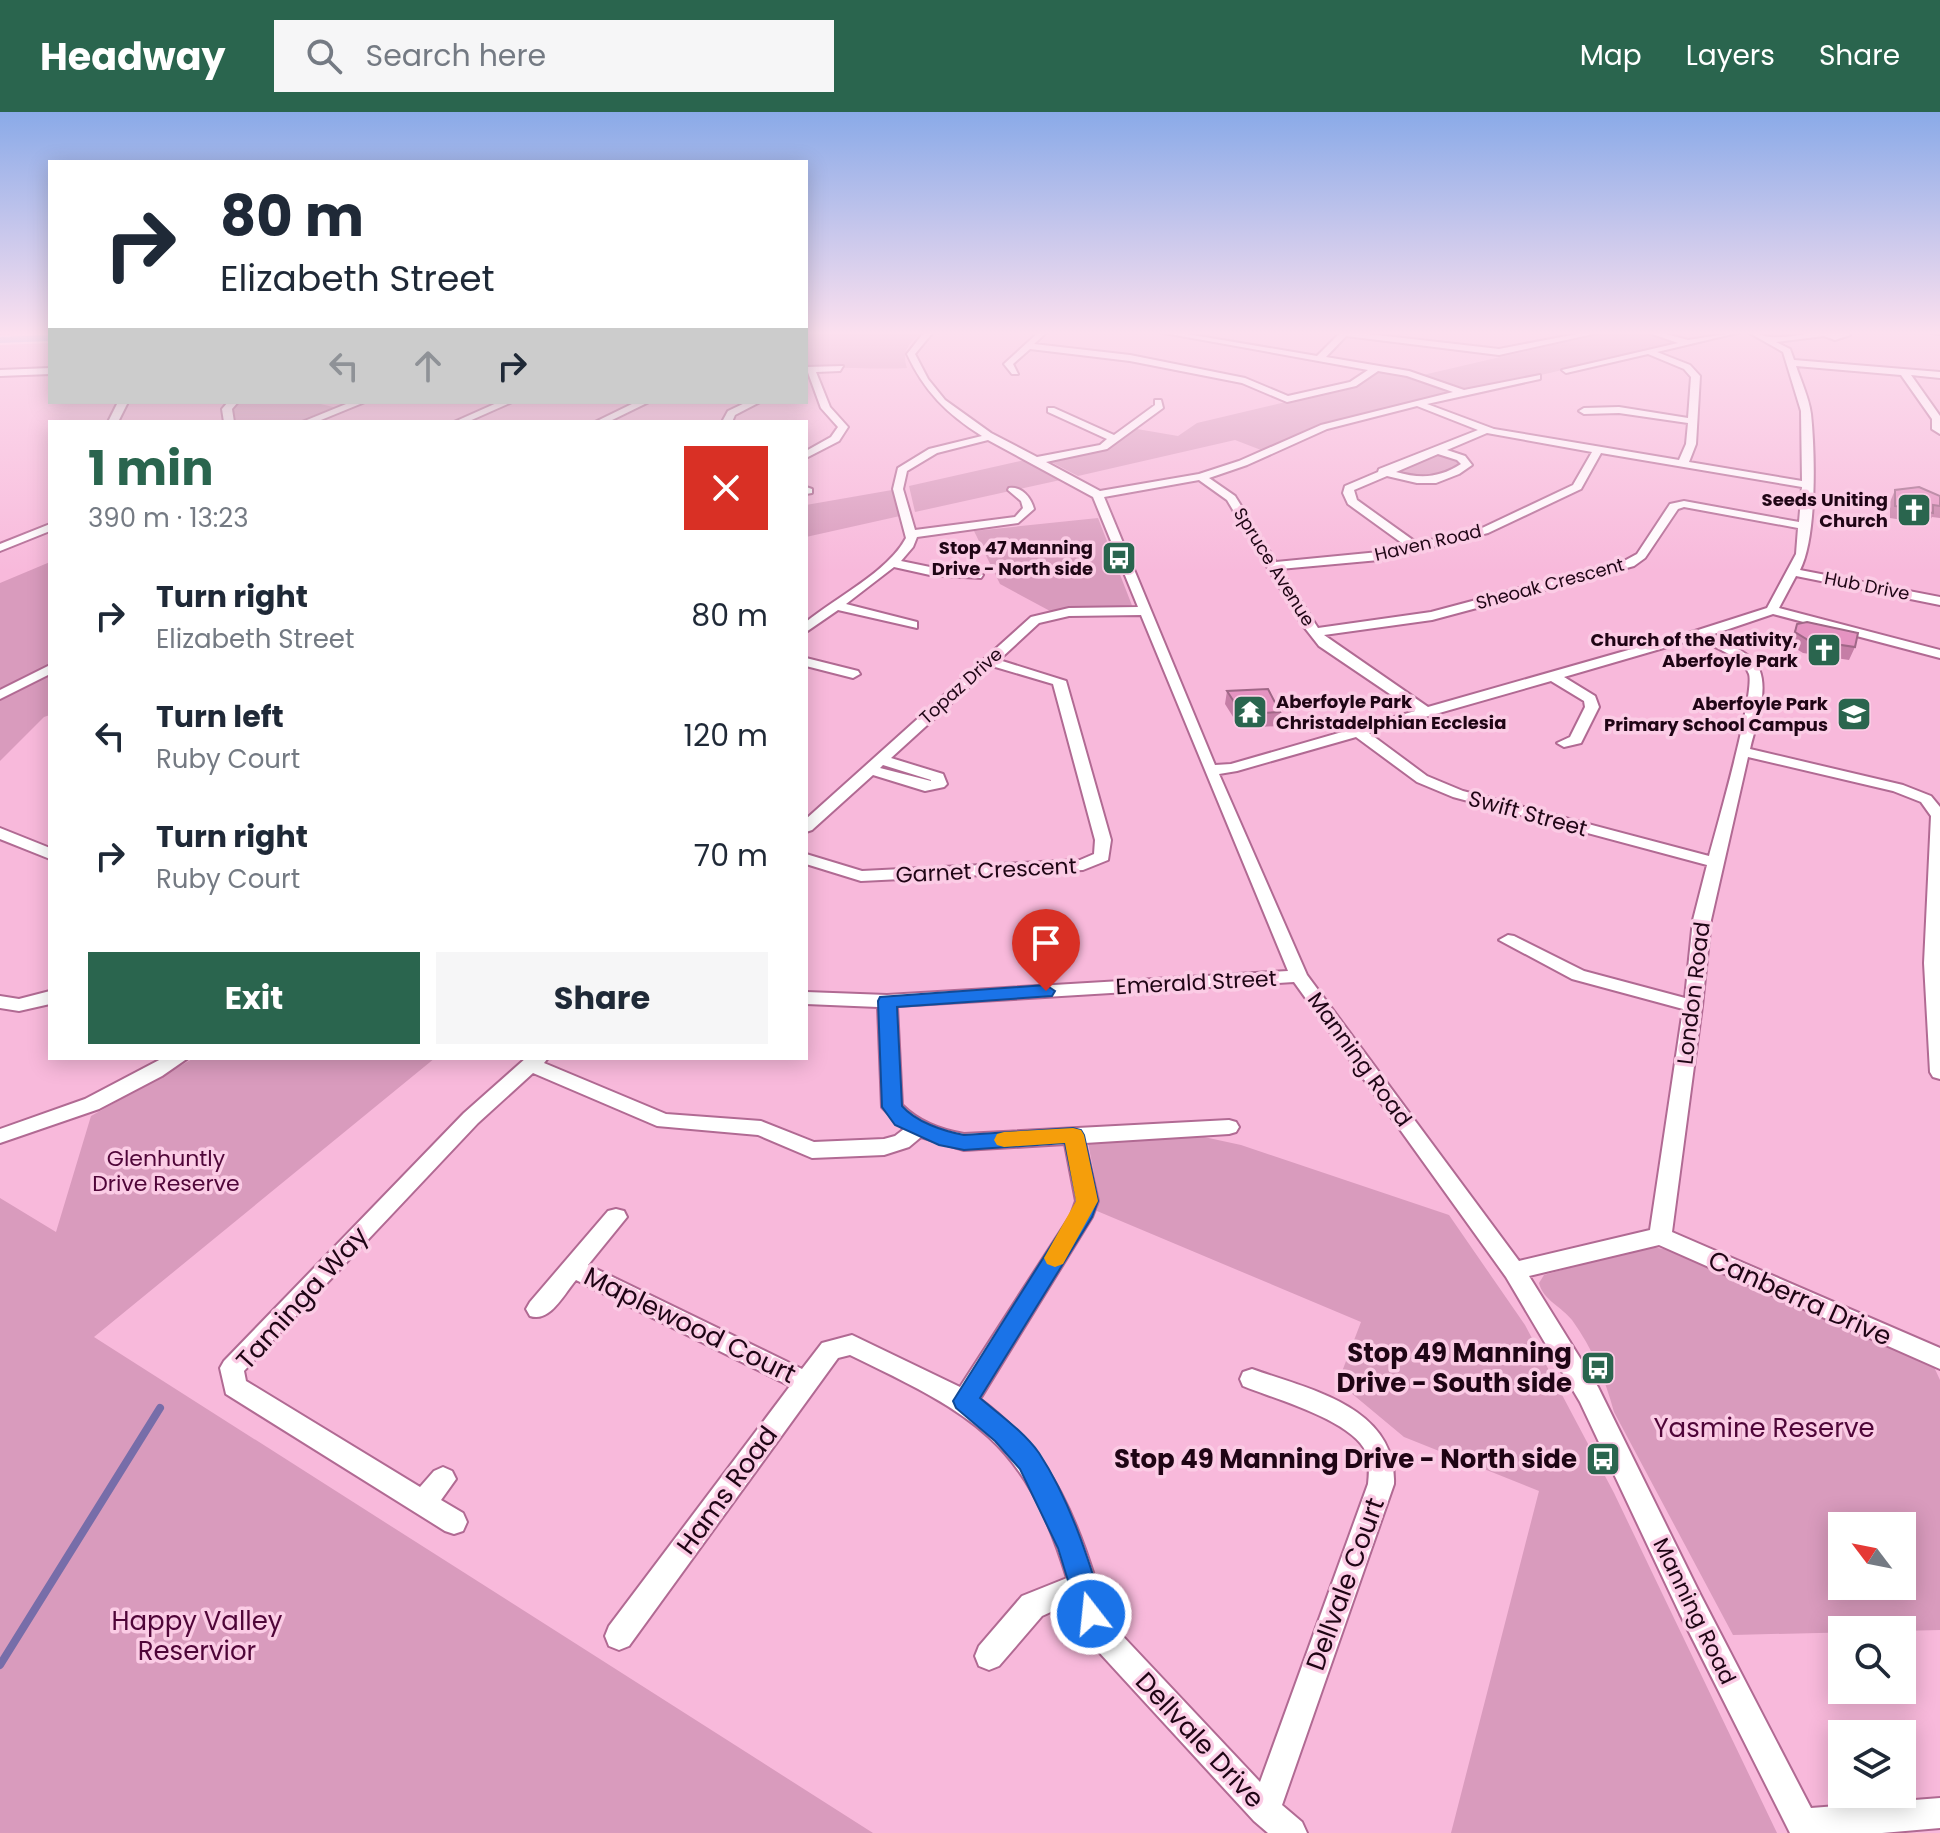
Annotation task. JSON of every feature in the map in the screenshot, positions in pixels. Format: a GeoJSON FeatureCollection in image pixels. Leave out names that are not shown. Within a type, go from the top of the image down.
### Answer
{"type":"FeatureCollection","features":[{"type":"Feature","properties":{"kind":"street"},"geometry":{"type":"LineString","coordinates":[[312,420],[335,411]]}},
{"type":"Feature","properties":{"kind":"street"},"geometry":{"type":"LineString","coordinates":[[464,420],[485,411]]}},
{"type":"Feature","properties":{"kind":"street"},"geometry":{"type":"LineString","coordinates":[[604,420],[624,411]]}},
{"type":"Feature","properties":{"kind":"street"},"geometry":{"type":"LineString","coordinates":[[808,454],[835,439],[843,427],[829,411]]}},
{"type":"Feature","properties":{"kind":"street"},"geometry":{"type":"LineString","coordinates":[[950,411],[1098,495],[1201,477],[1243,463],[1324,427],[1385,411]]}},
{"type":"Feature","properties":{"kind":"street"},"geometry":{"type":"LineString","coordinates":[[1054,411],[1115,439]]}},
{"type":"Feature","properties":{"kind":"street"},"geometry":{"type":"LineString","coordinates":[[1039,460],[1103,447],[1153,411]]}},
{"type":"Feature","properties":{"kind":"street"},"geometry":{"type":"LineString","coordinates":[[1439,411],[1486,430],[1807,485]]}},
{"type":"Feature","properties":{"kind":"street"},"geometry":{"type":"LineString","coordinates":[[1628,411],[1692,421]]}},
{"type":"Feature","properties":{"kind":"street"},"geometry":{"type":"LineString","coordinates":[[1683,464],[1691,444],[1693,411]]}},
{"type":"Feature","properties":{"kind":"street"},"geometry":{"type":"LineString","coordinates":[[1772,610],[1802,554],[1807,485],[1806,411]]}},
{"type":"Feature","properties":{"kind":"street"},"geometry":{"type":"LineString","coordinates":[[1932,411],[1940,431]]}},
{"type":"Feature","properties":{"kind":"street"},"geometry":{"type":"LineString","coordinates":[[1415,547],[1349,498],[1349,488],[1486,430]]}},
{"type":"Feature","properties":{"kind":"street"},"geometry":{"type":"LineString","coordinates":[[808,626],[893,563],[911,545],[911,534],[898,489],[902,470],[933,451],[992,436]]}},
{"type":"Feature","properties":{"kind":"street"},"geometry":{"type":"LineString","coordinates":[[1383,471],[1430,482],[1467,465],[1461,458],[1435,450]]}},
{"type":"Feature","properties":{"kind":"street","name":"Haven Road"},"geometry":{"type":"LineString","coordinates":[[1275,566],[1352,560],[1484,531],[1577,487],[1598,450]]}},
{"type":"Feature","properties":{"kind":"street","name":"Spruce Avenue"},"geometry":{"type":"LineString","coordinates":[[1201,477],[1231,498],[1324,643],[1426,712]]}},
{"type":"Feature","properties":{"kind":"street"},"geometry":{"type":"LineString","coordinates":[[911,534],[1018,520],[1029,509],[1026,500],[1013,490]]}},
{"type":"Feature","properties":{"kind":"street","name":"Manning Road"},"geometry":{"type":"LineString","coordinates":[[1098,495],[1210,770],[1299,976],[1514,1271],[1589,1395],[1690,1604],[1804,1828]]}},
{"type":"Feature","properties":{"kind":"street","name":"Sheoak Crescent"},"geometry":{"type":"LineString","coordinates":[[1315,632],[1432,616],[1630,563],[1641,556],[1674,506],[1684,504],[1804,526]]}},
{"type":"Feature","properties":{"kind":"street"},"geometry":{"type":"LineString","coordinates":[[0,548],[48,528]]}},
{"type":"Feature","properties":{"kind":"street"},"geometry":{"type":"LineString","coordinates":[[893,563],[930,571],[977,575]]}},
{"type":"Feature","properties":{"kind":"street","name":"Hub Drive"},"geometry":{"type":"LineString","coordinates":[[1794,572],[1940,601]]}},
{"type":"Feature","properties":{"kind":"street"},"geometry":{"type":"LineString","coordinates":[[834,605],[912,625]]}},
{"type":"Feature","properties":{"kind":"street"},"geometry":{"type":"LineString","coordinates":[[1210,770],[1232,768],[1700,634],[1772,610],[1940,654]]}},
{"type":"Feature","properties":{"kind":"street","name":"Topaz Drive"},"geometry":{"type":"LineString","coordinates":[[808,825],[1027,626],[1043,616],[1069,612],[1145,611]]}},
{"type":"Feature","properties":{"kind":"street","name":"London Road"},"geometry":{"type":"LineString","coordinates":[[1660,1236],[1693,1006],[1702,920],[1754,703],[1756,675],[1747,661],[1700,634]]}},
{"type":"Feature","properties":{"kind":"street","name":"Garnet Crescent"},"geometry":{"type":"LineString","coordinates":[[808,860],[861,876],[1083,865],[1102,857],[1105,848],[1061,686],[1049,677],[989,661]]}},
{"type":"Feature","properties":{"kind":"street"},"geometry":{"type":"LineString","coordinates":[[808,663],[853,674]]}},
{"type":"Feature","properties":{"kind":"street"},"geometry":{"type":"LineString","coordinates":[[0,695],[48,670]]}},
{"type":"Feature","properties":{"kind":"street"},"geometry":{"type":"LineString","coordinates":[[1553,676],[1590,699],[1592,707],[1576,740],[1564,743]]}},
{"type":"Feature","properties":{"kind":"street","name":"Swift Street"},"geometry":{"type":"LineString","coordinates":[[1357,731],[1422,779],[1458,794],[1714,862]]}},
{"type":"Feature","properties":{"kind":"street"},"geometry":{"type":"LineString","coordinates":[[1742,751],[1898,788],[1926,799],[1934,807],[1939,816],[1933,963],[1940,1072]]}},
{"type":"Feature","properties":{"kind":"street"},"geometry":{"type":"LineString","coordinates":[[0,833],[48,853]]}},
{"type":"Feature","properties":{"kind":"street"},"geometry":{"type":"LineString","coordinates":[[1508,940],[1578,975],[1693,1006]]}},
{"type":"Feature","properties":{"kind":"street","name":"Emerald Street"},"geometry":{"type":"LineString","coordinates":[[808,998],[887,1001],[1299,976]]}},
{"type":"Feature","properties":{"kind":"street"},"geometry":{"type":"LineString","coordinates":[[0,1002],[28,1004],[48,998]]}},
{"type":"Feature","properties":{"kind":"street"},"geometry":{"type":"LineString","coordinates":[[887,1001],[892,1107],[902,1120],[946,1139],[964,1142],[1229,1127]]}},
{"type":"Feature","properties":{"kind":"street"},"geometry":{"type":"LineString","coordinates":[[0,1136],[92,1107],[174,1060]]}},
{"type":"Feature","properties":{"kind":"street"},"geometry":{"type":"LineString","coordinates":[[535,1061],[664,1121],[761,1128],[812,1150],[884,1147],[902,1142],[919,1127]]}},
{"type":"Feature","properties":{"kind":"street","name":"Taminga Way"},"geometry":{"type":"LineString","coordinates":[[454,1522],[235,1387],[232,1368],[471,1118],[535,1061]]}},
{"type":"Feature","properties":{"kind":"street"},"geometry":{"type":"LineString","coordinates":[[965,1401],[1081,1217],[1087,1201],[1073,1135]]}},
{"type":"Feature","properties":{"kind":"street","name":"Maplewood Court"},"geometry":{"type":"LineString","coordinates":[[538,1309],[616,1217]]}},
{"type":"Feature","properties":{"kind":"street"},"geometry":{"type":"LineString","coordinates":[[1514,1271],[1660,1236]]}},
{"type":"Feature","properties":{"kind":"street","name":"Canberra Drive"},"geometry":{"type":"LineString","coordinates":[[1660,1236],[1940,1359]]}},
{"type":"Feature","properties":{"kind":"street","name":"Maplewood Court"},"geometry":{"type":"LineString","coordinates":[[573,1268],[806,1382]]}},
{"type":"Feature","properties":{"kind":"street","name":"Dellvale Drive"},"geometry":{"type":"LineString","coordinates":[[837,1347],[852,1345],[965,1401],[1004,1433],[1029,1461],[1060,1519],[1091,1614],[1107,1640],[1265,1810],[1291,1833]]}},
{"type":"Feature","properties":{"kind":"street","name":"Hams Road"},"geometry":{"type":"LineString","coordinates":[[619,1636],[830,1350],[837,1347]]}},
{"type":"Feature","properties":{"kind":"street","name":"Dellvale Court"},"geometry":{"type":"LineString","coordinates":[[1252,1379],[1363,1429],[1376,1444],[1382,1465],[1381,1484],[1265,1810]]}},
{"type":"Feature","properties":{"kind":"street"},"geometry":{"type":"LineString","coordinates":[[422,1503],[443,1479]]}},
{"type":"Feature","properties":{"kind":"street"},"geometry":{"type":"LineString","coordinates":[[989,1656],[1032,1606],[1082,1585]]}},
{"type":"Feature","properties":{"kind":"street"},"geometry":{"type":"LineString","coordinates":[[1804,1828],[1940,1813]]}},
{"type":"Feature","properties":{"kind":"green space"},"geometry":{"type":"Polygon","coordinates":[[[231,411],[336,411],[312,420],[229,420],[231,411]]]}},
{"type":"Feature","properties":{"kind":"green space"},"geometry":{"type":"Polygon","coordinates":[[[1246,411],[1382,411],[1261,450],[1235,440],[1078,476],[1049,461],[1106,448],[1137,429],[1178,436],[1197,423],[1246,411]]]}},
{"type":"Feature","properties":{"kind":"green space"},"geometry":{"type":"Polygon","coordinates":[[[1436,453],[1462,462],[1461,465],[1427,477],[1392,470],[1436,453]]]}},
{"type":"Feature","properties":{"kind":"green space"},"geometry":{"type":"Polygon","coordinates":[[[1029,459],[1065,479],[915,512],[909,486],[1029,459]]]}},
{"type":"Feature","properties":{"kind":"green space"},"geometry":{"type":"Polygon","coordinates":[[[892,490],[900,516],[808,537],[808,505],[892,490]]]}},
{"type":"Feature","properties":{"kind":"green space"},"geometry":{"type":"Polygon","coordinates":[[[1098,518],[1133,608],[1050,611],[1000,584],[974,531],[1098,518]]]}},
{"type":"Feature","properties":{"kind":"green space"},"geometry":{"type":"Polygon","coordinates":[[[48,563],[48,667],[0,688],[0,583],[48,563]]]}},
{"type":"Feature","properties":{"kind":"green space"},"geometry":{"type":"Polygon","coordinates":[[[48,674],[48,716],[0,761],[0,698],[48,674]]]}},
{"type":"Feature","properties":{"kind":"green space","name":"Happy Valley Reservior"},"geometry":{"type":"Polygon","coordinates":[[[190,1060],[433,1060],[94,1337],[873,1833],[0,1833],[0,1198],[56,1232],[91,1116],[190,1060]]]}},
{"type":"Feature","properties":{"kind":"green space"},"geometry":{"type":"Polygon","coordinates":[[[1204,1137],[1241,1145],[1449,1215],[1525,1325],[1614,1493],[1777,1833],[1451,1833],[1539,1491],[1404,1437],[1338,1382],[1361,1322],[1097,1211],[1099,1198],[1088,1143],[1204,1137]]]}},
{"type":"Feature","properties":{"kind":"green space","name":"Yasmine Reserve"},"geometry":{"type":"Polygon","coordinates":[[[1647,1246],[1669,1250],[1934,1367],[1940,1380],[1940,1630],[1916,1631],[1916,1616],[1828,1616],[1828,1633],[1733,1635],[1614,1412],[1586,1342],[1572,1320],[1549,1299],[1539,1283],[1544,1275],[1647,1246]]]}},
{"type":"Feature","properties":{"kind":"building"},"geometry":{"type":"Polygon","coordinates":[[[1919,487],[1940,496],[1940,506],[1933,505],[1933,513],[1895,506],[1895,490],[1919,487]]]}},
{"type":"Feature","properties":{"kind":"building"},"geometry":{"type":"Polygon","coordinates":[[[1807,622],[1858,633],[1855,647],[1808,640],[1795,632],[1797,624],[1807,622]]]}},
{"type":"Feature","properties":{"kind":"building"},"geometry":{"type":"Polygon","coordinates":[[[1268,689],[1280,712],[1242,714],[1227,691],[1268,689]]]}},
{"type":"Feature","properties":{"kind":"waterway"},"geometry":{"type":"LineString","coordinates":[[0,1665],[160,1408]]}},
{"type":"Feature","properties":{"kind":"slow traffic"},"geometry":{"type":"LineString","coordinates":[[1004,1140],[1073,1135],[1087,1201],[1081,1217],[1055,1258]]}},
{"type":"Feature","properties":{"kind":"place","name":"Seeds Uniting Church"},"geometry":{"type":"Point","coordinates":[1914,510]}},
{"type":"Feature","properties":{"kind":"place","name":"Stop 47 Manning Drive - North side"},"geometry":{"type":"Point","coordinates":[1119,558]}},
{"type":"Feature","properties":{"kind":"place","name":"Church of the Nativity, Aberfoyle Park"},"geometry":{"type":"Point","coordinates":[1824,650]}},
{"type":"Feature","properties":{"kind":"place","name":"Aberfoyle Park Christadelphian Ecclesia"},"geometry":{"type":"Point","coordinates":[1250,712]}},
{"type":"Feature","properties":{"kind":"place","name":"Aberfoyle Park Primary School Campus"},"geometry":{"type":"Point","coordinates":[1854,714]}},
{"type":"Feature","properties":{"kind":"place","name":"Stop 49 Manning Drive - South side"},"geometry":{"type":"Point","coordinates":[1598,1368]}},
{"type":"Feature","properties":{"kind":"place","name":"Stop 49 Manning Drive - North side"},"geometry":{"type":"Point","coordinates":[1603,1459]}},
{"type":"Feature","properties":{"kind":"route"},"geometry":{"type":"LineString","coordinates":[[1046,991],[887,1001],[892,1107],[902,1120],[946,1139],[964,1142],[1073,1135],[1087,1201],[1081,1217],[965,1401],[1004,1433],[1029,1461],[1054,1506],[1071,1546],[1091,1614]]}},
{"type":"Feature","properties":{"kind":"park label","name":"Glenhuntly Drive Reserve"},"geometry":{"type":"Point","coordinates":[166,1170]}}]}
